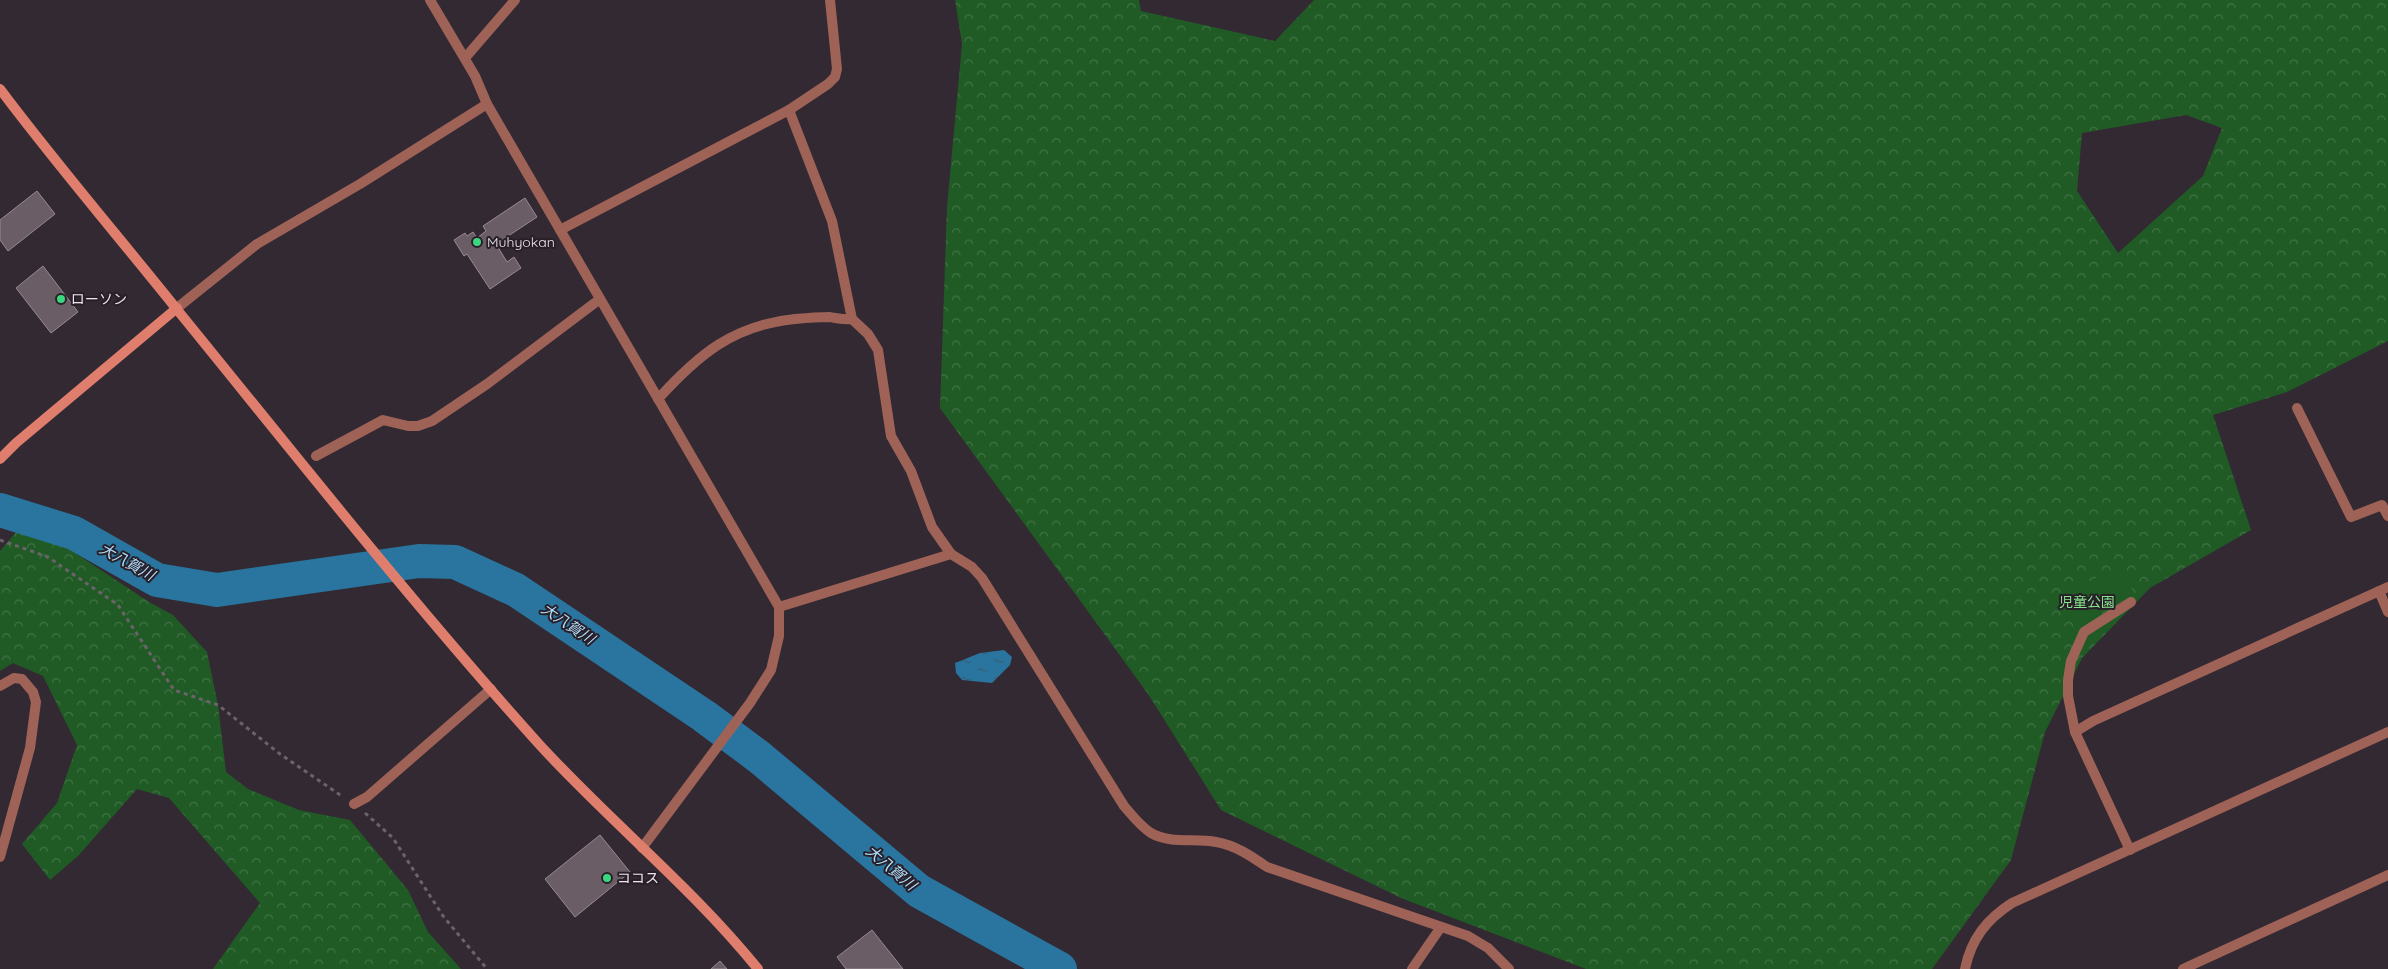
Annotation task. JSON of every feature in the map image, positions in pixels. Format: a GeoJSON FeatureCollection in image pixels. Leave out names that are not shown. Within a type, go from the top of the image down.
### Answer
{"type":"FeatureCollection","features":[{"type":"Feature","properties":{"kind":"street"},"geometry":{"type":"LineString","coordinates":[[430,0],[465,58],[487,104],[779,607],[779,636],[771,670],[750,703],[642,848]]}},
{"type":"Feature","properties":{"kind":"street"},"geometry":{"type":"LineString","coordinates":[[465,58],[515,0]]}},
{"type":"Feature","properties":{"kind":"street"},"geometry":{"type":"LineString","coordinates":[[560,230],[789,110],[828,84],[835,77],[837,69],[830,0]]}},
{"type":"Feature","properties":{"kind":"street"},"geometry":{"type":"LineString","coordinates":[[0,88],[51,157],[177,308],[356,532],[540,745],[692,896],[758,969]]}},
{"type":"Feature","properties":{"kind":"street"},"geometry":{"type":"LineString","coordinates":[[0,459],[16,443],[177,308],[257,244],[360,184],[487,104]]}},
{"type":"Feature","properties":{"kind":"street"},"geometry":{"type":"LineString","coordinates":[[789,110],[832,221],[852,319],[868,334],[878,350],[891,436],[912,471],[927,517],[938,538],[952,554],[972,567],[982,578],[1124,806],[1153,834],[1167,838],[1218,842],[1240,850],[1267,867],[1441,926],[1488,948],[1509,969]]}},
{"type":"Feature","properties":{"kind":"street"},"geometry":{"type":"LineString","coordinates":[[316,456],[383,420],[408,426],[418,426],[432,421],[487,384],[600,300]]}},
{"type":"Feature","properties":{"kind":"street"},"geometry":{"type":"LineString","coordinates":[[658,399],[698,359],[728,338],[753,328],[793,319],[830,317],[852,319]]}},
{"type":"Feature","properties":{"kind":"street"},"geometry":{"type":"LineString","coordinates":[[2296,408],[2351,517],[2382,505],[2388,516]]}},
{"type":"Feature","properties":{"kind":"street"},"geometry":{"type":"LineString","coordinates":[[779,607],[952,554]]}},
{"type":"Feature","properties":{"kind":"street"},"geometry":{"type":"LineString","coordinates":[[2075,732],[2093,721],[2383,589],[2388,612]]}},
{"type":"Feature","properties":{"kind":"street"},"geometry":{"type":"LineString","coordinates":[[2130,850],[2075,732],[2068,696],[2068,680],[2071,660],[2084,632],[2131,602]]}},
{"type":"Feature","properties":{"kind":"street"},"geometry":{"type":"LineString","coordinates":[[0,686],[14,678],[22,679],[34,692],[36,702],[30,748],[0,857]]}},
{"type":"Feature","properties":{"kind":"street"},"geometry":{"type":"LineString","coordinates":[[354,804],[367,797],[491,688]]}},
{"type":"Feature","properties":{"kind":"street"},"geometry":{"type":"LineString","coordinates":[[1965,969],[1968,954],[1976,936],[1998,912],[2012,903],[2388,732]]}},
{"type":"Feature","properties":{"kind":"street"},"geometry":{"type":"LineString","coordinates":[[2183,969],[2388,875]]}},
{"type":"Feature","properties":{"kind":"street"},"geometry":{"type":"LineString","coordinates":[[1412,969],[1441,926]]}},
{"type":"Feature","properties":{"kind":"path"},"geometry":{"type":"LineString","coordinates":[[0,540],[48,557],[118,605],[174,690],[218,705],[280,754],[354,804],[376,822],[393,838],[443,916],[486,969]]}},
{"type":"Feature","properties":{"kind":"green space"},"geometry":{"type":"Polygon","coordinates":[[[955,0],[1139,0],[1141,11],[1275,41],[1314,0],[2388,0],[2388,341],[2287,392],[2213,415],[2251,530],[2150,588],[2082,658],[2045,732],[2011,860],[1932,969],[1586,969],[1401,898],[1221,810],[1148,694],[940,408],[947,207],[962,44],[955,0]],[[2186,115],[2082,133],[2077,191],[2118,253],[2203,176],[2222,128],[2186,115]]]}},
{"type":"Feature","properties":{"kind":"green space"},"geometry":{"type":"Polygon","coordinates":[[[17,531],[69,549],[149,602],[173,615],[207,652],[218,705],[226,772],[248,789],[299,810],[350,820],[408,890],[428,932],[461,969],[213,969],[260,903],[169,798],[137,789],[78,856],[50,880],[22,844],[57,803],[77,745],[43,676],[13,663],[0,671],[0,551],[17,531]]]}},
{"type":"Feature","properties":{"kind":"green space","name":"児童公園"},"geometry":{"type":"Polygon","coordinates":[[[2122,565],[2134,595],[2077,626],[2061,596],[2122,565]]]}},
{"type":"Feature","properties":{"kind":"water"},"geometry":{"type":"Polygon","coordinates":[[[1004,650],[1012,657],[1010,665],[992,683],[962,680],[956,673],[955,663],[980,653],[1004,650]]]}},
{"type":"Feature","properties":{"kind":"building"},"geometry":{"type":"Polygon","coordinates":[[[37,191],[55,214],[8,251],[0,240],[0,220],[37,191]]]}},
{"type":"Feature","properties":{"kind":"building","name":"Muhyokan"},"geometry":{"type":"Polygon","coordinates":[[[525,198],[537,217],[496,244],[507,262],[514,257],[521,268],[490,289],[467,254],[464,256],[454,240],[465,233],[467,236],[473,232],[477,238],[486,231],[483,226],[525,198]]]}},
{"type":"Feature","properties":{"kind":"building"},"geometry":{"type":"Polygon","coordinates":[[[43,266],[78,312],[51,333],[16,288],[43,266]]]}},
{"type":"Feature","properties":{"kind":"building"},"geometry":{"type":"Polygon","coordinates":[[[600,835],[630,872],[575,917],[545,879],[600,835]]]}},
{"type":"Feature","properties":{"kind":"building"},"geometry":{"type":"Polygon","coordinates":[[[872,930],[903,969],[846,969],[837,957],[872,930]]]}},
{"type":"Feature","properties":{"kind":"building"},"geometry":{"type":"Polygon","coordinates":[[[720,961],[727,969],[711,969],[720,961]]]}},
{"type":"Feature","properties":{"kind":"waterway","name":"大八賀川"},"geometry":{"type":"LineString","coordinates":[[0,510],[74,533],[157,580],[217,590],[419,561],[455,562],[516,590],[704,716],[759,757],[919,891],[1060,969]]}},
{"type":"Feature","properties":{"kind":"place","name":"Muhyokan"},"geometry":{"type":"Point","coordinates":[477,242]}},
{"type":"Feature","properties":{"kind":"place","name":"ローソン"},"geometry":{"type":"Point","coordinates":[61,299]}},
{"type":"Feature","properties":{"kind":"place","name":"ココス"},"geometry":{"type":"Point","coordinates":[607,878]}}]}
